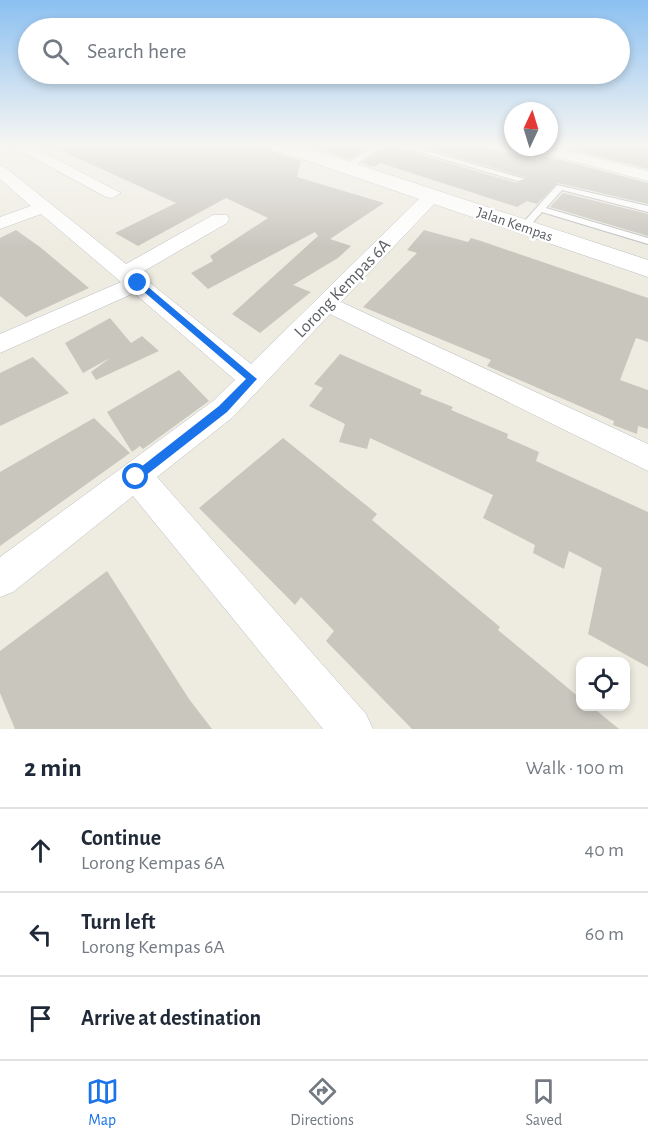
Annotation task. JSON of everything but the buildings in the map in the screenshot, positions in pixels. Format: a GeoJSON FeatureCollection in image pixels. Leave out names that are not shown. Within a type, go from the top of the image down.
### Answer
{"type":"FeatureCollection","features":[{"type":"Feature","properties":{"kind":"street"},"geometry":{"type":"LineString","coordinates":[[85,179],[112,192]]}},
{"type":"Feature","properties":{"kind":"street","name":"Jalan Kempas"},"geometry":{"type":"LineString","coordinates":[[382,179],[648,269]]}},
{"type":"Feature","properties":{"kind":"street"},"geometry":{"type":"LineString","coordinates":[[7,182],[45,207],[252,379]]}},
{"type":"Feature","properties":{"kind":"street","name":"Lorong Kempas 6A"},"geometry":{"type":"LineString","coordinates":[[0,579],[223,409],[432,196]]}},
{"type":"Feature","properties":{"kind":"street"},"geometry":{"type":"LineString","coordinates":[[0,223],[45,207]]}},
{"type":"Feature","properties":{"kind":"street"},"geometry":{"type":"LineString","coordinates":[[0,345],[132,278],[220,219]]}},
{"type":"Feature","properties":{"kind":"street"},"geometry":{"type":"LineString","coordinates":[[327,303],[648,458]]}},
{"type":"Feature","properties":{"kind":"street"},"geometry":{"type":"LineString","coordinates":[[136,477],[351,729]]}},
{"type":"Feature","properties":{"kind":"lane"},"geometry":{"type":"LineString","coordinates":[[524,227],[561,187],[648,209]]}},
{"type":"Feature","properties":{"kind":"lane"},"geometry":{"type":"LineString","coordinates":[[540,209],[648,242]]}},
{"type":"Feature","properties":{"kind":"route"},"geometry":{"type":"LineString","coordinates":[[136,477],[223,409],[252,379],[138,283]]}}]}
